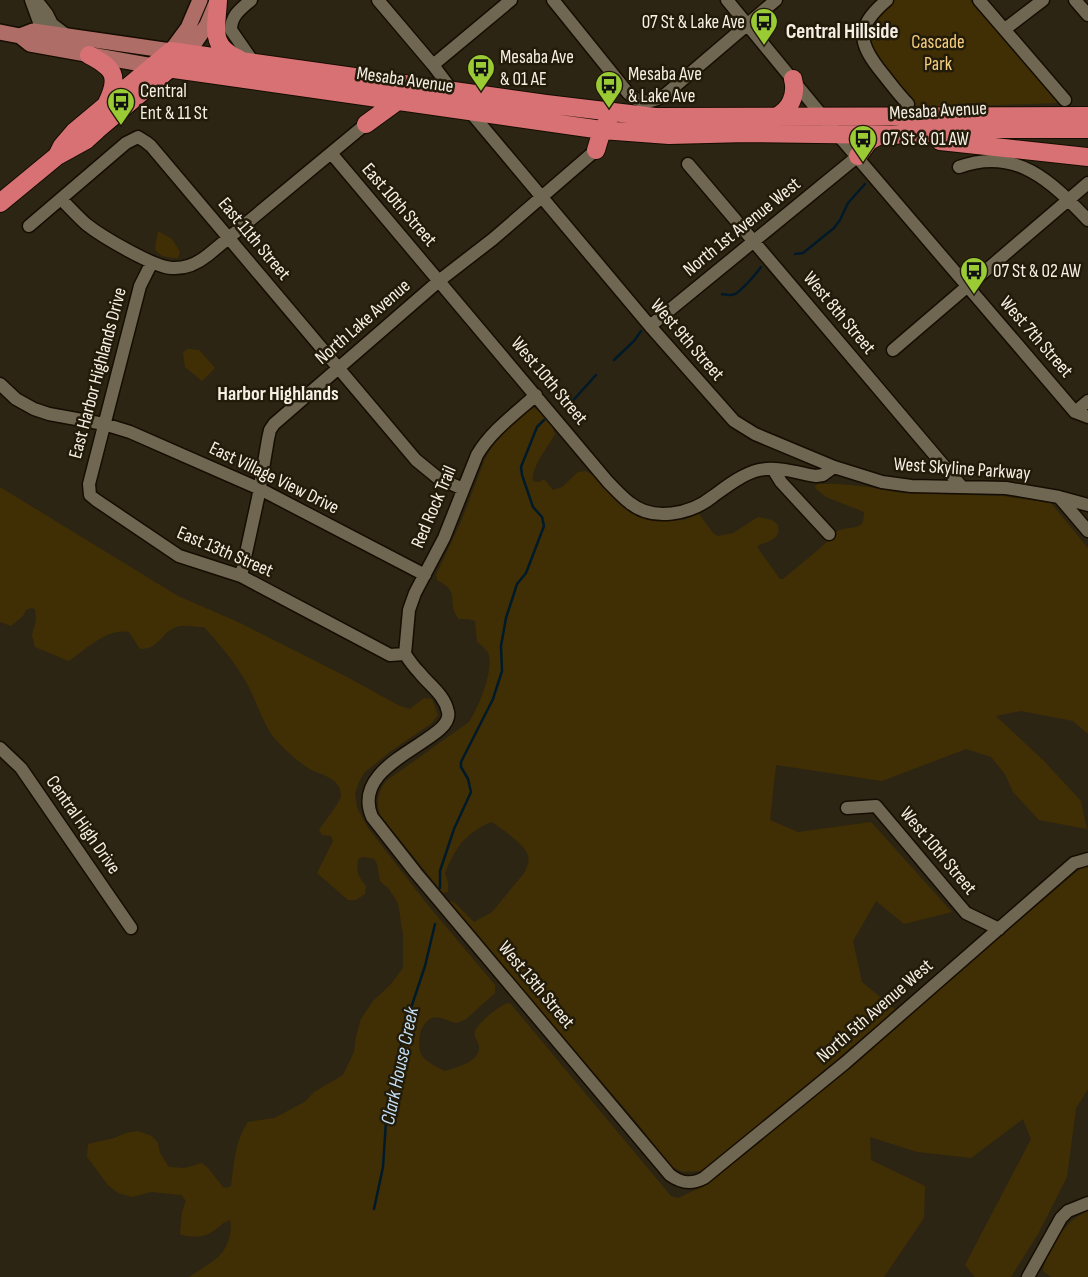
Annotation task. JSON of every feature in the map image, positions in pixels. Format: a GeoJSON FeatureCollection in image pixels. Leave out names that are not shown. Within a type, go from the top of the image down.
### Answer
{"type":"FeatureCollection","features":[{"type":"Feature","properties":{"kind":"highway"},"geometry":{"type":"LineString","coordinates":[[217,0],[216,31],[218,42],[228,54],[253,69]]}},
{"type":"Feature","properties":{"kind":"highway"},"geometry":{"type":"LineString","coordinates":[[89,55],[106,64],[113,73],[114,85],[106,104]]}},
{"type":"Feature","properties":{"kind":"highway"},"geometry":{"type":"LineString","coordinates":[[57,156],[67,139],[106,104],[153,66],[176,58]]}},
{"type":"Feature","properties":{"kind":"highway"},"geometry":{"type":"LineString","coordinates":[[0,204],[57,156],[86,140],[139,95],[176,58]]}},
{"type":"Feature","properties":{"kind":"highway","name":"Mesaba Avenue"},"geometry":{"type":"LineString","coordinates":[[176,58],[253,69],[451,90],[619,114],[662,117],[824,117],[993,122],[1088,129]]}},
{"type":"Feature","properties":{"kind":"highway"},"geometry":{"type":"LineString","coordinates":[[139,95],[178,81],[253,69]]}},
{"type":"Feature","properties":{"kind":"highway","name":"Mesaba Avenue"},"geometry":{"type":"LineString","coordinates":[[253,69],[399,100],[632,133],[678,135],[886,135],[993,122],[1088,116]]}},
{"type":"Feature","properties":{"kind":"highway"},"geometry":{"type":"LineString","coordinates":[[775,118],[785,112],[791,102],[794,90],[792,79]]}},
{"type":"Feature","properties":{"kind":"highway"},"geometry":{"type":"LineString","coordinates":[[366,124],[399,100]]}},
{"type":"Feature","properties":{"kind":"highway"},"geometry":{"type":"LineString","coordinates":[[596,150],[602,130],[610,120],[619,114]]}},
{"type":"Feature","properties":{"kind":"highway"},"geometry":{"type":"LineString","coordinates":[[596,150],[615,138],[632,133]]}},
{"type":"Feature","properties":{"kind":"highway"},"geometry":{"type":"LineString","coordinates":[[858,156],[870,140],[886,135],[1088,157]]}},
{"type":"Feature","properties":{"kind":"main road"},"geometry":{"type":"LineString","coordinates":[[176,58],[200,0]]}},
{"type":"Feature","properties":{"kind":"main road"},"geometry":{"type":"LineString","coordinates":[[176,58],[207,25],[217,0]]}},
{"type":"Feature","properties":{"kind":"main road","name":"Mesaba Avenue"},"geometry":{"type":"LineString","coordinates":[[0,32],[20,36],[30,44],[43,40],[69,37],[176,58]]}},
{"type":"Feature","properties":{"kind":"main road","name":"Mesaba Avenue"},"geometry":{"type":"LineString","coordinates":[[43,40],[89,55],[153,66]]}},
{"type":"Feature","properties":{"kind":"street"},"geometry":{"type":"LineString","coordinates":[[32,0],[47,14],[52,24],[69,37]]}},
{"type":"Feature","properties":{"kind":"street"},"geometry":{"type":"LineString","coordinates":[[32,0],[43,40]]}},
{"type":"Feature","properties":{"kind":"street"},"geometry":{"type":"LineString","coordinates":[[251,0],[236,13],[232,20],[231,30],[253,69]]}},
{"type":"Feature","properties":{"kind":"street","name":"West 9th Street"},"geometry":{"type":"LineString","coordinates":[[378,0],[451,90],[650,326],[734,421],[755,434],[834,467]]}},
{"type":"Feature","properties":{"kind":"street"},"geometry":{"type":"LineString","coordinates":[[432,65],[510,0]]}},
{"type":"Feature","properties":{"kind":"street"},"geometry":{"type":"LineString","coordinates":[[553,0],[628,93],[641,102],[653,102],[666,94],[776,0]]}},
{"type":"Feature","properties":{"kind":"street","name":"West 7th Street"},"geometry":{"type":"LineString","coordinates":[[727,0],[838,135],[858,156],[966,286],[1075,412],[1088,417]]}},
{"type":"Feature","properties":{"kind":"street"},"geometry":{"type":"LineString","coordinates":[[887,0],[869,16],[864,44],[868,55],[908,104]]}},
{"type":"Feature","properties":{"kind":"street"},"geometry":{"type":"LineString","coordinates":[[979,0],[1065,100]]}},
{"type":"Feature","properties":{"kind":"street"},"geometry":{"type":"LineString","coordinates":[[1005,29],[1043,0]]}},
{"type":"Feature","properties":{"kind":"street"},"geometry":{"type":"LineString","coordinates":[[1075,0],[1088,15]]}},
{"type":"Feature","properties":{"kind":"street"},"geometry":{"type":"LineString","coordinates":[[29,226],[62,198],[76,215],[94,230],[152,262],[173,268],[182,268],[197,263],[366,124]]}},
{"type":"Feature","properties":{"kind":"street","name":"East 11th Street"},"geometry":{"type":"LineString","coordinates":[[62,198],[126,143],[138,138],[146,142],[416,460],[438,478],[463,489]]}},
{"type":"Feature","properties":{"kind":"street","name":"North Lake Avenue"},"geometry":{"type":"LineString","coordinates":[[241,576],[260,489],[269,434],[274,424],[440,280],[493,239],[596,150]]}},
{"type":"Feature","properties":{"kind":"street","name":"East 10th Street"},"geometry":{"type":"LineString","coordinates":[[331,153],[440,280]]}},
{"type":"Feature","properties":{"kind":"street","name":"North 1st Avenue West"},"geometry":{"type":"LineString","coordinates":[[650,326],[858,156]]}},
{"type":"Feature","properties":{"kind":"street"},"geometry":{"type":"LineString","coordinates":[[959,167],[992,161],[1024,167],[1040,175],[1068,199],[1088,220]]}},
{"type":"Feature","properties":{"kind":"street","name":"West 8th Street"},"geometry":{"type":"LineString","coordinates":[[688,164],[962,486]]}},
{"type":"Feature","properties":{"kind":"street"},"geometry":{"type":"LineString","coordinates":[[893,350],[1088,183]]}},
{"type":"Feature","properties":{"kind":"street","name":"East Harbor Highlands Drive"},"geometry":{"type":"LineString","coordinates":[[90,495],[89,484],[140,286],[152,262]]}},
{"type":"Feature","properties":{"kind":"street","name":"West 10th Street"},"geometry":{"type":"LineString","coordinates":[[440,280],[608,482],[631,504],[652,513],[670,514],[687,512],[712,498],[745,475],[758,470],[772,469]]}},
{"type":"Feature","properties":{"kind":"street"},"geometry":{"type":"LineString","coordinates":[[0,384],[16,399],[34,409],[49,414],[104,424]]}},
{"type":"Feature","properties":{"kind":"street","name":"Red Rock Trail"},"geometry":{"type":"LineString","coordinates":[[405,654],[409,610],[444,538],[476,454],[484,443],[536,395]]}},
{"type":"Feature","properties":{"kind":"street"},"geometry":{"type":"LineString","coordinates":[[1075,412],[1088,401]]}},
{"type":"Feature","properties":{"kind":"street","name":"East Village View Drive"},"geometry":{"type":"LineString","coordinates":[[104,424],[130,432],[260,489],[425,575]]}},
{"type":"Feature","properties":{"kind":"street"},"geometry":{"type":"LineString","coordinates":[[772,469],[816,476],[822,475],[834,467]]}},
{"type":"Feature","properties":{"kind":"street","name":"West Skyline Parkway"},"geometry":{"type":"LineString","coordinates":[[834,467],[864,477],[911,486],[1006,488],[1060,496],[1088,505]]}},
{"type":"Feature","properties":{"kind":"street"},"geometry":{"type":"LineString","coordinates":[[772,469],[781,482],[829,534]]}},
{"type":"Feature","properties":{"kind":"street","name":"East 13th Street"},"geometry":{"type":"LineString","coordinates":[[90,495],[179,556],[241,576],[390,655],[405,654]]}},
{"type":"Feature","properties":{"kind":"street"},"geometry":{"type":"LineString","coordinates":[[1060,496],[1088,531]]}},
{"type":"Feature","properties":{"kind":"street","name":"West 13th Street"},"geometry":{"type":"LineString","coordinates":[[405,654],[445,701],[449,714],[448,720],[438,730],[378,776],[369,794],[368,808],[378,825],[416,873],[670,1174],[682,1181]]}},
{"type":"Feature","properties":{"kind":"street","name":"Central High Drive"},"geometry":{"type":"LineString","coordinates":[[0,748],[21,768],[131,928]]}},
{"type":"Feature","properties":{"kind":"street","name":"West 10th Street"},"geometry":{"type":"LineString","coordinates":[[847,808],[876,806],[966,914],[999,929]]}},
{"type":"Feature","properties":{"kind":"street","name":"North 5th Avenue West"},"geometry":{"type":"LineString","coordinates":[[682,1181],[692,1183],[704,1178],[845,1062],[1074,864],[1088,859]]}},
{"type":"Feature","properties":{"kind":"street"},"geometry":{"type":"LineString","coordinates":[[1032,1276],[1061,1218],[1068,1211],[1088,1203]]}},
{"type":"Feature","properties":{"kind":"green space","name":"Cascade Park"},"geometry":{"type":"Polygon","coordinates":[[[889,0],[970,0],[1058,103],[911,108],[867,50],[871,16],[889,0]]]}},
{"type":"Feature","properties":{"kind":"green space"},"geometry":{"type":"Polygon","coordinates":[[[158,231],[172,239],[180,252],[178,258],[159,254],[155,249],[158,231]]]}},
{"type":"Feature","properties":{"kind":"green space"},"geometry":{"type":"Polygon","coordinates":[[[187,349],[199,350],[215,368],[202,381],[185,367],[183,353],[187,349]]]}},
{"type":"Feature","properties":{"kind":"green space"},"geometry":{"type":"Polygon","coordinates":[[[534,408],[547,419],[555,434],[534,470],[533,481],[539,482],[544,479],[553,490],[562,487],[578,472],[585,471],[593,475],[616,501],[638,516],[661,521],[683,520],[699,514],[714,534],[718,536],[733,533],[758,517],[772,520],[778,525],[778,533],[771,541],[757,547],[780,579],[783,579],[812,555],[838,531],[857,527],[864,518],[864,512],[826,497],[816,489],[815,486],[818,484],[868,487],[902,493],[1002,496],[1051,503],[1088,548],[1088,734],[1073,721],[1021,711],[996,716],[1044,761],[1081,801],[1087,829],[1039,820],[1013,792],[1005,774],[991,757],[966,749],[882,781],[776,765],[770,820],[798,832],[871,822],[952,912],[904,924],[876,901],[853,941],[862,982],[896,1010],[701,1171],[683,1172],[672,1167],[634,1119],[449,905],[448,902],[451,901],[455,903],[474,922],[492,912],[525,872],[529,857],[523,847],[509,834],[491,822],[481,827],[467,837],[457,848],[445,873],[448,892],[443,893],[380,815],[378,797],[386,781],[469,722],[481,698],[489,669],[490,660],[488,653],[477,642],[475,621],[459,619],[453,608],[452,594],[445,585],[437,580],[436,575],[461,522],[485,459],[492,447],[526,412],[534,408]]]}},
{"type":"Feature","properties":{"kind":"green space"},"geometry":{"type":"Polygon","coordinates":[[[0,487],[178,596],[238,622],[398,705],[410,709],[424,698],[432,699],[438,715],[432,723],[391,751],[364,773],[355,793],[357,808],[368,828],[427,904],[495,985],[495,993],[465,1020],[456,1023],[441,1018],[432,1018],[428,1021],[421,1030],[419,1048],[421,1053],[428,1061],[444,1071],[472,1060],[479,1052],[475,1035],[477,1028],[496,1010],[510,1003],[671,1196],[678,1198],[706,1185],[1081,868],[1088,866],[1088,1089],[1076,1108],[1067,1177],[1038,1234],[1011,1277],[975,1277],[965,1265],[1031,1139],[1023,1119],[971,1158],[917,1152],[870,1137],[871,1160],[925,1186],[924,1218],[884,1277],[189,1277],[224,1251],[230,1233],[230,1220],[204,1235],[192,1237],[180,1234],[182,1212],[186,1201],[181,1195],[151,1192],[132,1197],[118,1193],[108,1185],[87,1157],[88,1144],[138,1131],[152,1136],[158,1143],[160,1153],[169,1167],[184,1168],[202,1163],[223,1187],[231,1186],[234,1161],[240,1137],[248,1122],[274,1118],[306,1101],[314,1092],[343,1075],[354,1052],[361,1019],[373,1001],[391,984],[403,968],[403,935],[398,903],[389,889],[380,881],[377,864],[374,859],[359,858],[358,873],[366,886],[365,894],[356,900],[348,900],[317,873],[333,841],[331,836],[322,835],[319,830],[338,802],[341,795],[340,789],[329,777],[299,762],[276,740],[268,728],[242,675],[204,627],[176,627],[166,633],[156,644],[140,649],[129,632],[113,633],[97,640],[69,661],[35,647],[32,635],[36,620],[35,609],[26,610],[23,616],[11,626],[0,622],[0,487]]]}},
{"type":"Feature","properties":{"kind":"green space"},"geometry":{"type":"Polygon","coordinates":[[[1088,1211],[1088,1277],[1051,1277],[1043,1271],[1053,1244],[1072,1221],[1088,1211]]]}},
{"type":"Feature","properties":{"kind":"waterway","name":"Clark House Creek"},"geometry":{"type":"LineString","coordinates":[[795,254],[803,253],[834,228],[848,203],[865,184]]}},
{"type":"Feature","properties":{"kind":"waterway","name":"Clark House Creek"},"geometry":{"type":"LineString","coordinates":[[722,294],[730,295],[737,293],[761,267]]}},
{"type":"Feature","properties":{"kind":"waterway","name":"Clark House Creek"},"geometry":{"type":"LineString","coordinates":[[614,360],[634,341],[641,331]]}},
{"type":"Feature","properties":{"kind":"waterway","name":"Clark House Creek"},"geometry":{"type":"LineString","coordinates":[[568,406],[596,375]]}},
{"type":"Feature","properties":{"kind":"waterway","name":"Clark House Creek"},"geometry":{"type":"LineString","coordinates":[[440,888],[440,871],[454,829],[471,792],[468,779],[461,767],[461,762],[493,699],[502,671],[501,646],[506,618],[517,584],[526,573],[544,526],[542,517],[533,507],[521,467],[537,427],[544,420]]}},
{"type":"Feature","properties":{"kind":"waterway","name":"Clark House Creek"},"geometry":{"type":"LineString","coordinates":[[374,1209],[383,1167],[387,1106],[404,1029],[425,966],[435,924]]}},
{"type":"Feature","properties":{"kind":"place","name":"07 St & Lake Ave"},"geometry":{"type":"Point","coordinates":[764,46]}},
{"type":"Feature","properties":{"kind":"place","name":"Mesaba Ave & 01 AE"},"geometry":{"type":"Point","coordinates":[481,92]}},
{"type":"Feature","properties":{"kind":"place","name":"Mesaba Ave & Lake Ave"},"geometry":{"type":"Point","coordinates":[609,109]}},
{"type":"Feature","properties":{"kind":"place","name":"Central Ent & 11 St"},"geometry":{"type":"Point","coordinates":[121,126]}},
{"type":"Feature","properties":{"kind":"place","name":"07 St & 01 AW"},"geometry":{"type":"Point","coordinates":[863,163]}},
{"type":"Feature","properties":{"kind":"place","name":"07 St & 02 AW"},"geometry":{"type":"Point","coordinates":[974,295]}},
{"type":"Feature","properties":{"kind":"district","name":"Central Hillside"},"geometry":{"type":"Point","coordinates":[842,31]}},
{"type":"Feature","properties":{"kind":"district","name":"Harbor Highlands"},"geometry":{"type":"Point","coordinates":[278,394]}}]}
